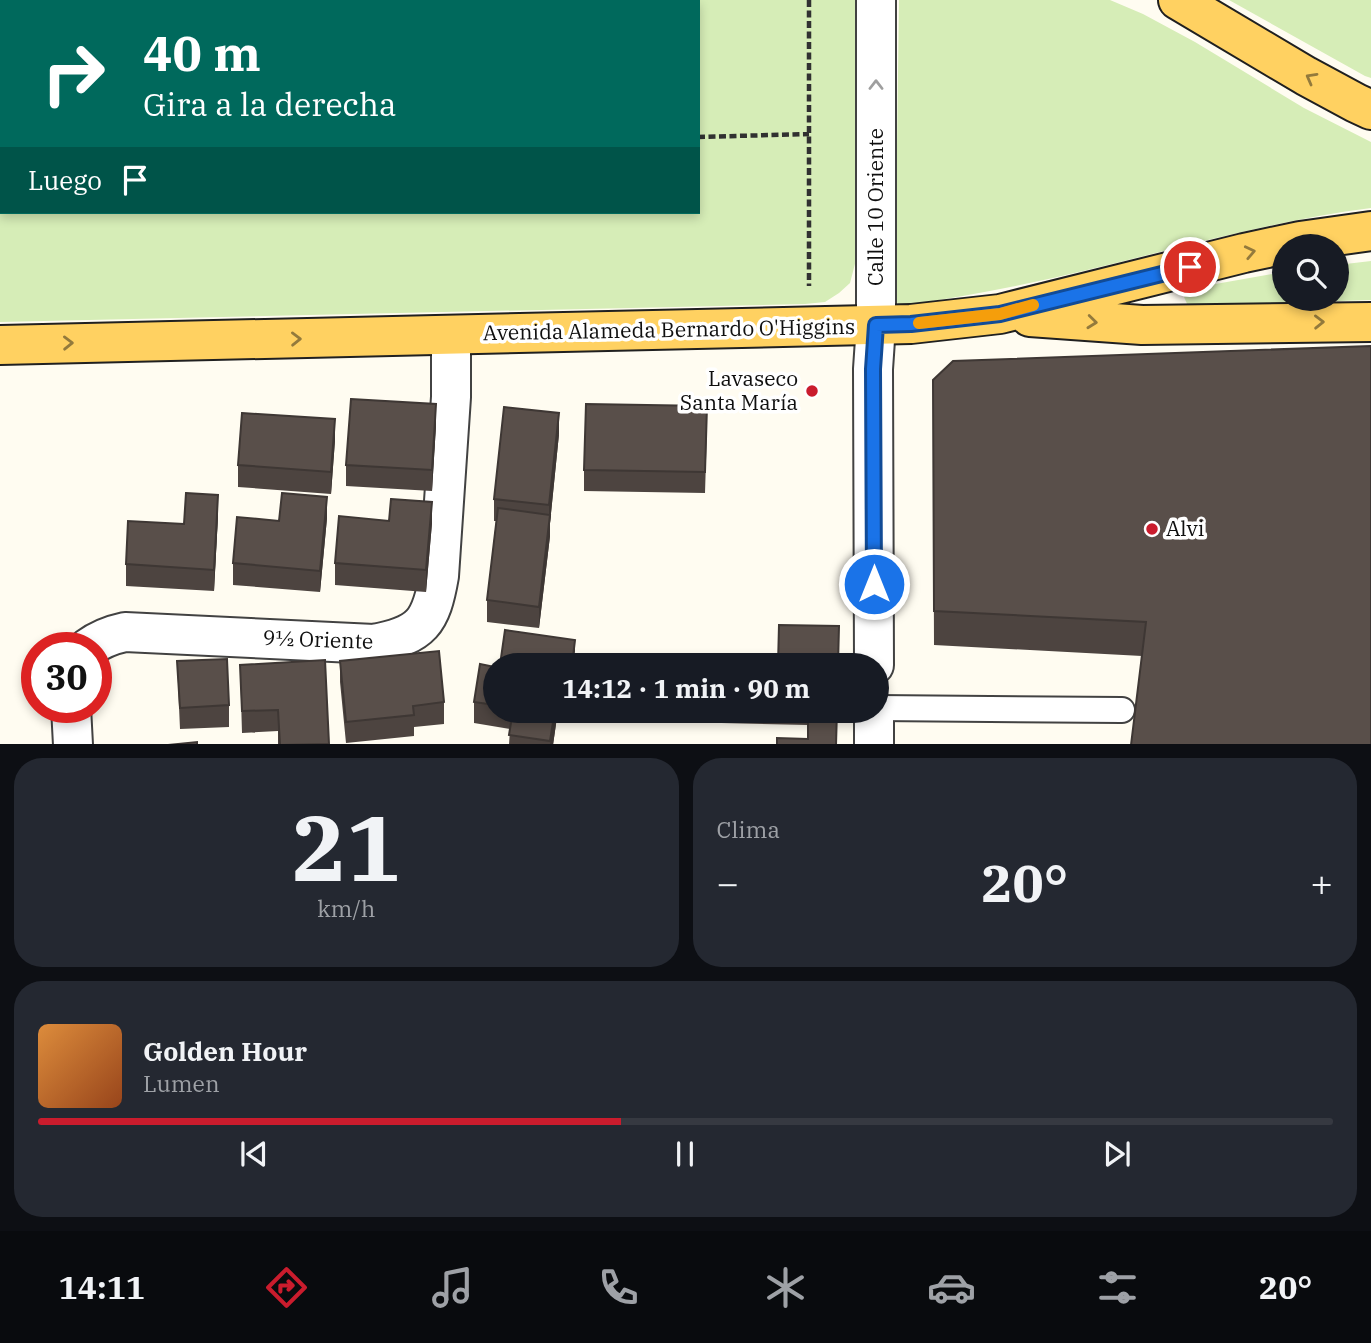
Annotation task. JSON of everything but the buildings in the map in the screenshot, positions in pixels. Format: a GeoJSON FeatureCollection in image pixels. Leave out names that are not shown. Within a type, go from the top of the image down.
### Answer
{"type":"FeatureCollection","features":[{"type":"Feature","properties":{"kind":"main road"},"geometry":{"type":"LineString","coordinates":[[1178,0],[1306,76],[1371,110]]}},
{"type":"Feature","properties":{"kind":"main road","name":"Avenida Alameda Bernardo O'Higgins"},"geometry":{"type":"LineString","coordinates":[[0,345],[911,324],[1000,314],[1244,253],[1300,241],[1371,231]]}},
{"type":"Feature","properties":{"kind":"main road"},"geometry":{"type":"LineString","coordinates":[[1000,314],[1142,326],[1371,321]]}},
{"type":"Feature","properties":{"kind":"street","name":"Calle 10 Oriente"},"geometry":{"type":"LineString","coordinates":[[874,653],[876,0]]}},
{"type":"Feature","properties":{"kind":"street","name":"9½ Oriente"},"geometry":{"type":"LineString","coordinates":[[112,635],[125,632],[374,644],[413,632],[427,619],[435,601],[439,576],[451,397],[451,336]]}},
{"type":"Feature","properties":{"kind":"street"},"geometry":{"type":"LineString","coordinates":[[72,723],[73,744]]}},
{"type":"Feature","properties":{"kind":"street"},"geometry":{"type":"LineString","coordinates":[[874,744],[875,723]]}},
{"type":"Feature","properties":{"kind":"lane"},"geometry":{"type":"LineString","coordinates":[[889,709],[1122,710]]}},
{"type":"Feature","properties":{"kind":"path"},"geometry":{"type":"LineString","coordinates":[[808,0],[809,327]]}},
{"type":"Feature","properties":{"kind":"path"},"geometry":{"type":"LineString","coordinates":[[700,136],[809,134]]}},
{"type":"Feature","properties":{"kind":"green space"},"geometry":{"type":"Polygon","coordinates":[[[700,0],[856,0],[856,260],[850,283],[839,293],[825,302],[0,322],[0,214],[700,214],[700,0]]]}},
{"type":"Feature","properties":{"kind":"green space"},"geometry":{"type":"Polygon","coordinates":[[[899,0],[1110,0],[1143,14],[1304,108],[1371,142],[1371,208],[1283,223],[1020,285],[899,305],[895,295],[899,0]]]}},
{"type":"Feature","properties":{"kind":"green space"},"geometry":{"type":"Polygon","coordinates":[[[1229,0],[1371,0],[1371,78],[1365,76],[1229,0]]]}},
{"type":"Feature","properties":{"kind":"green space"},"geometry":{"type":"Polygon","coordinates":[[[1371,261],[1371,300],[1349,301],[1349,264],[1371,261]]]}},
{"type":"Feature","properties":{"kind":"green space"},"geometry":{"type":"Polygon","coordinates":[[[1272,274],[1272,303],[1188,306],[1184,297],[1193,288],[1272,274]]]}},
{"type":"Feature","properties":{"kind":"slow traffic"},"geometry":{"type":"LineString","coordinates":[[919,323],[1000,314],[1033,305]]}},
{"type":"Feature","properties":{"kind":"place","name":"Lavaseco Santa María"},"geometry":{"type":"Point","coordinates":[812,391]}},
{"type":"Feature","properties":{"kind":"place","name":"Alvi"},"geometry":{"type":"Point","coordinates":[1152,529]}},
{"type":"Feature","properties":{"kind":"route"},"geometry":{"type":"LineString","coordinates":[[874,584],[873,369],[876,325],[1000,314],[1190,267]]}}]}
